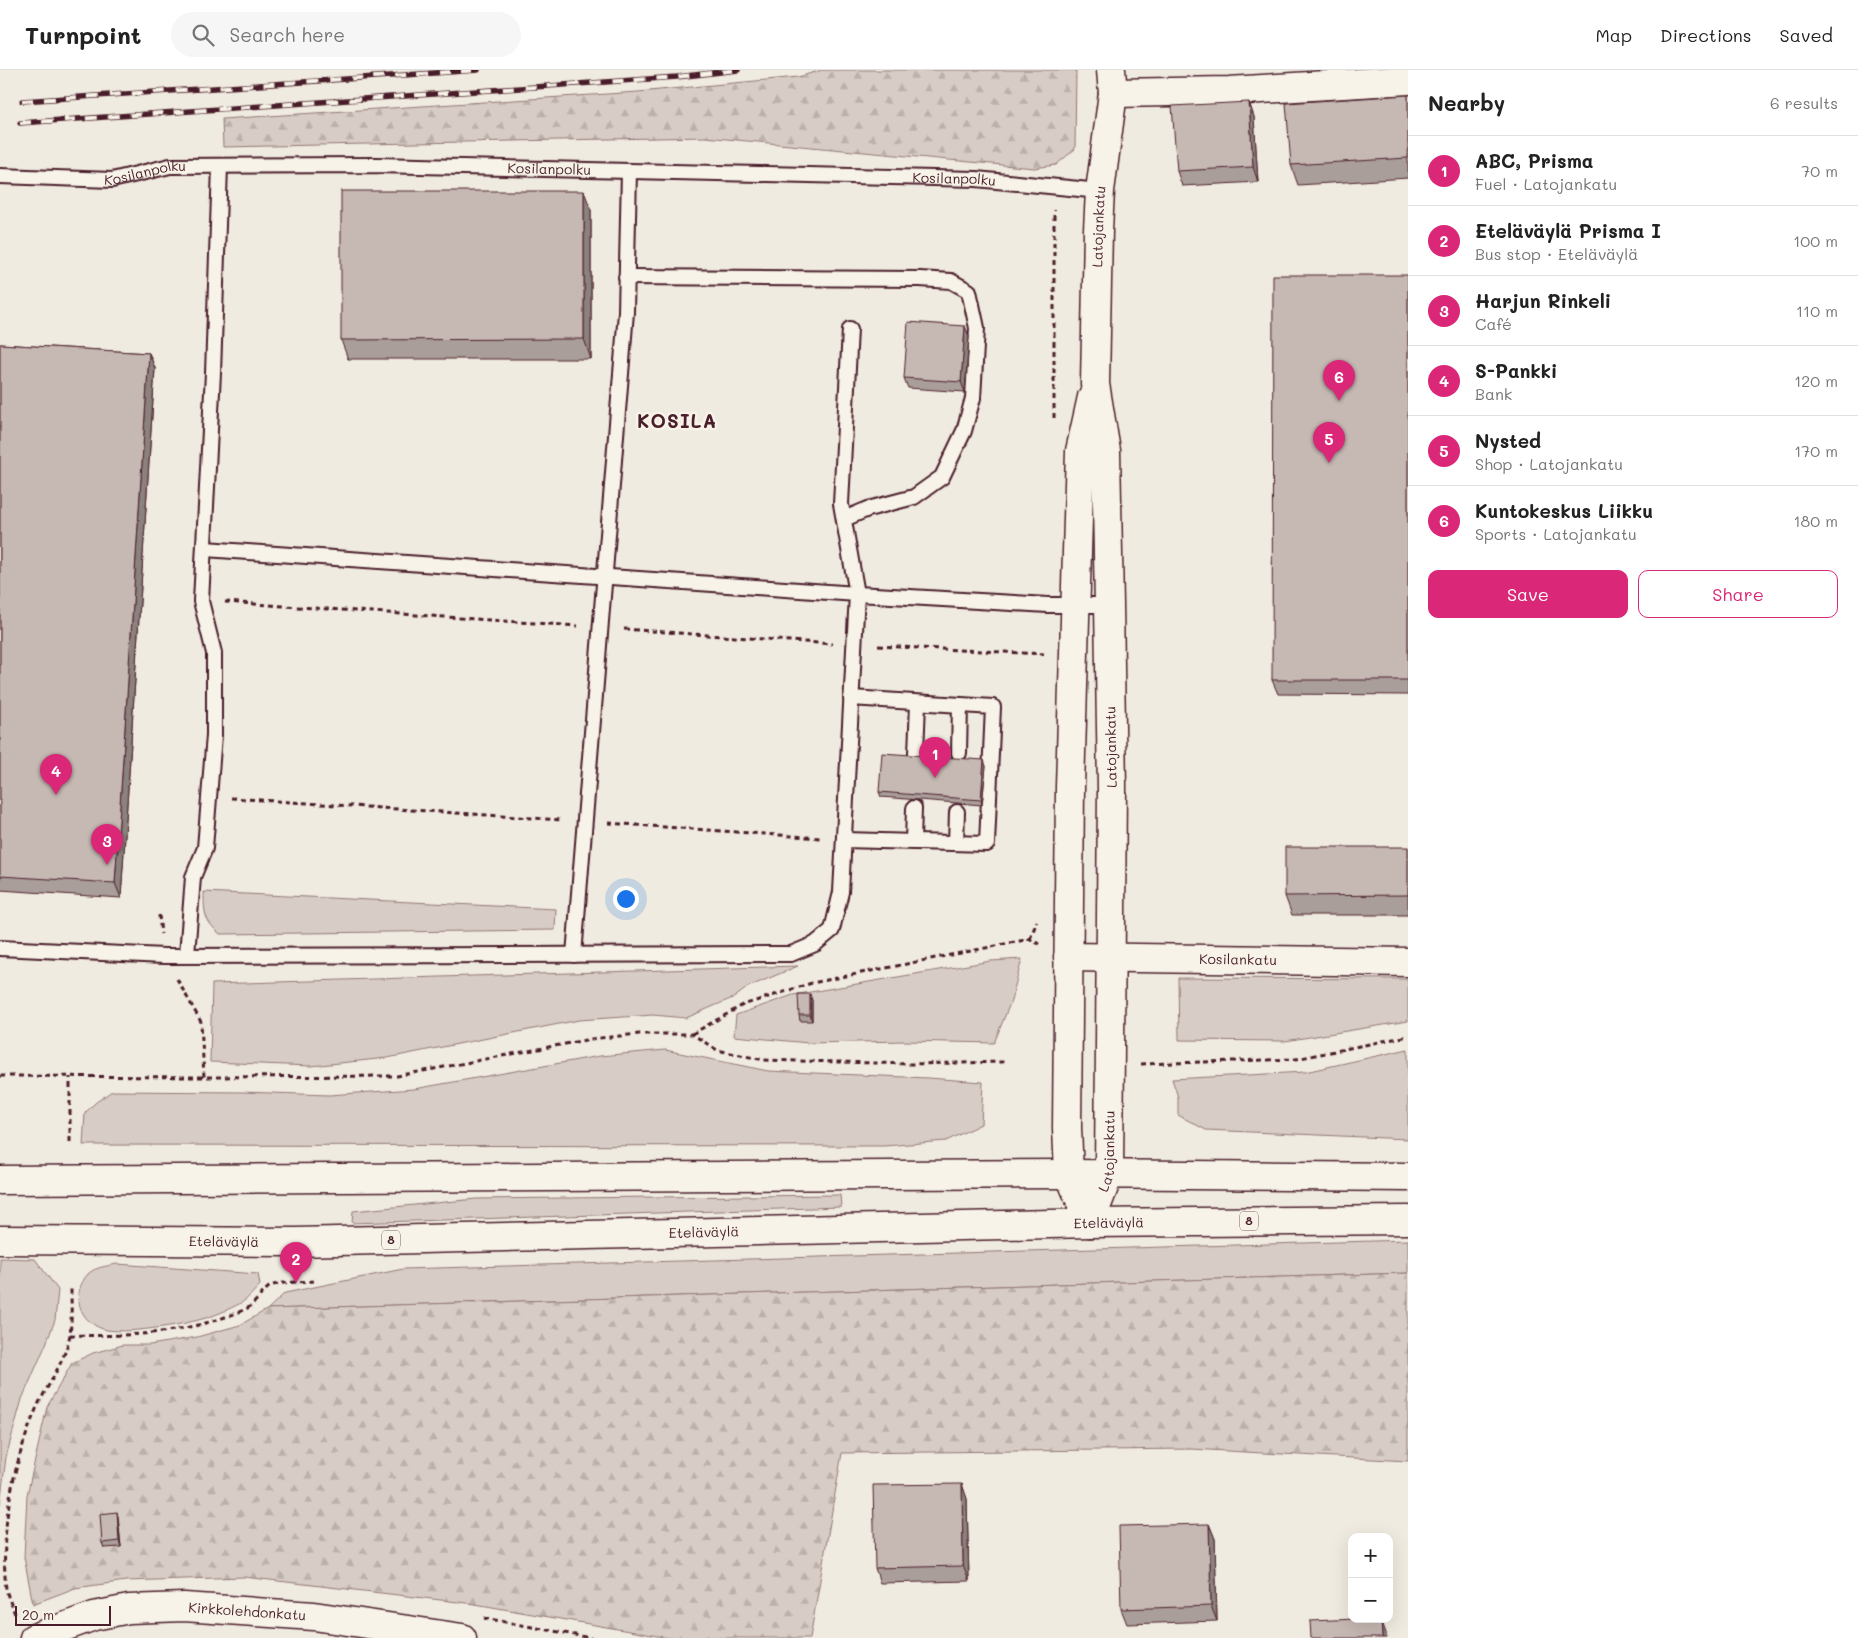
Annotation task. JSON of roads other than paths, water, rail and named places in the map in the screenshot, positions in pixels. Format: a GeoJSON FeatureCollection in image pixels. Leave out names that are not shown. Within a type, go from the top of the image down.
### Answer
{"type":"FeatureCollection","features":[{"type":"Feature","properties":{"kind":"main road"},"geometry":{"type":"LineString","coordinates":[[1112,82],[1228,91],[1408,80]]}},
{"type":"Feature","properties":{"kind":"main road","name":"Latojankatu"},"geometry":{"type":"LineString","coordinates":[[1090,1222],[1109,1174],[1112,788],[1109,605],[1106,451],[1095,384],[1100,190],[1112,82]]}},
{"type":"Feature","properties":{"kind":"main road","name":"Latojankatu"},"geometry":{"type":"LineString","coordinates":[[1090,1222],[1069,1174],[1067,1128],[1068,957],[1070,787],[1077,606],[1080,451],[1095,384]]}},
{"type":"Feature","properties":{"kind":"main road","name":"Kosilankatu"},"geometry":{"type":"LineString","coordinates":[[1068,957],[1408,962]]}},
{"type":"Feature","properties":{"kind":"main road"},"geometry":{"type":"LineString","coordinates":[[0,1180],[1069,1174],[1408,1177]]}},
{"type":"Feature","properties":{"kind":"main road","name":"Eteläväylä"},"geometry":{"type":"LineString","coordinates":[[0,1240],[296,1242],[1090,1222],[1408,1220]]}},
{"type":"Feature","properties":{"kind":"main road","name":"Kirkkolehdonkatu"},"geometry":{"type":"LineString","coordinates":[[26,1629],[129,1608],[184,1607],[314,1616],[462,1638]]}},
{"type":"Feature","properties":{"kind":"lane","name":"Kosilanpolku"},"geometry":{"type":"LineString","coordinates":[[0,176],[112,180],[170,166],[376,165],[976,179],[1100,190]]}},
{"type":"Feature","properties":{"kind":"lane"},"geometry":{"type":"LineString","coordinates":[[187,955],[193,877],[205,848],[214,735],[214,653],[202,601],[216,311],[220,166]]}},
{"type":"Feature","properties":{"kind":"lane"},"geometry":{"type":"LineString","coordinates":[[574,955],[626,312],[629,171]]}},
{"type":"Feature","properties":{"kind":"lane"},"geometry":{"type":"LineString","coordinates":[[626,278],[920,279],[951,281],[969,291],[977,328],[973,398],[964,431],[942,476],[914,497],[868,509],[844,519]]}},
{"type":"Feature","properties":{"kind":"lane"},"geometry":{"type":"LineString","coordinates":[[0,948],[164,956],[791,954],[815,944],[832,930],[841,892],[844,840],[857,594],[841,504],[850,329]]}},
{"type":"Feature","properties":{"kind":"lane"},"geometry":{"type":"LineString","coordinates":[[205,549],[857,594],[1077,606],[1109,605]]}},
{"type":"Feature","properties":{"kind":"lane"},"geometry":{"type":"LineString","coordinates":[[844,840],[987,844],[993,707],[852,698]]}},
{"type":"Feature","properties":{"kind":"lane"},"geometry":{"type":"LineString","coordinates":[[916,753],[918,703]]}},
{"type":"Feature","properties":{"kind":"lane"},"geometry":{"type":"LineString","coordinates":[[959,753],[960,705]]}},
{"type":"Feature","properties":{"kind":"lane"},"geometry":{"type":"LineString","coordinates":[[913,842],[914,808]]}},
{"type":"Feature","properties":{"kind":"lane"},"geometry":{"type":"LineString","coordinates":[[956,843],[957,812]]}},
{"type":"Feature","properties":{"kind":"railway"},"geometry":{"type":"LineString","coordinates":[[22,101],[478,70]]}},
{"type":"Feature","properties":{"kind":"railway"},"geometry":{"type":"LineString","coordinates":[[20,123],[677,77],[738,70]]}},
{"type":"Feature","properties":{"kind":"place","name":"Kuntokeskus Liikku"},"geometry":{"type":"Point","coordinates":[1339,401]}},
{"type":"Feature","properties":{"kind":"place","name":"Nysted"},"geometry":{"type":"Point","coordinates":[1329,463]}},
{"type":"Feature","properties":{"kind":"place","name":"ABC, Prisma"},"geometry":{"type":"Point","coordinates":[935,778]}},
{"type":"Feature","properties":{"kind":"place","name":"S-Pankki"},"geometry":{"type":"Point","coordinates":[56,795]}},
{"type":"Feature","properties":{"kind":"place","name":"Harjun Rinkeli"},"geometry":{"type":"Point","coordinates":[107,865]}},
{"type":"Feature","properties":{"kind":"place","name":"Eteläväylä Prisma I"},"geometry":{"type":"Point","coordinates":[296,1283]}},
{"type":"Feature","properties":{"kind":"district","name":"KOSILA"},"geometry":{"type":"Point","coordinates":[677,421]}}]}
